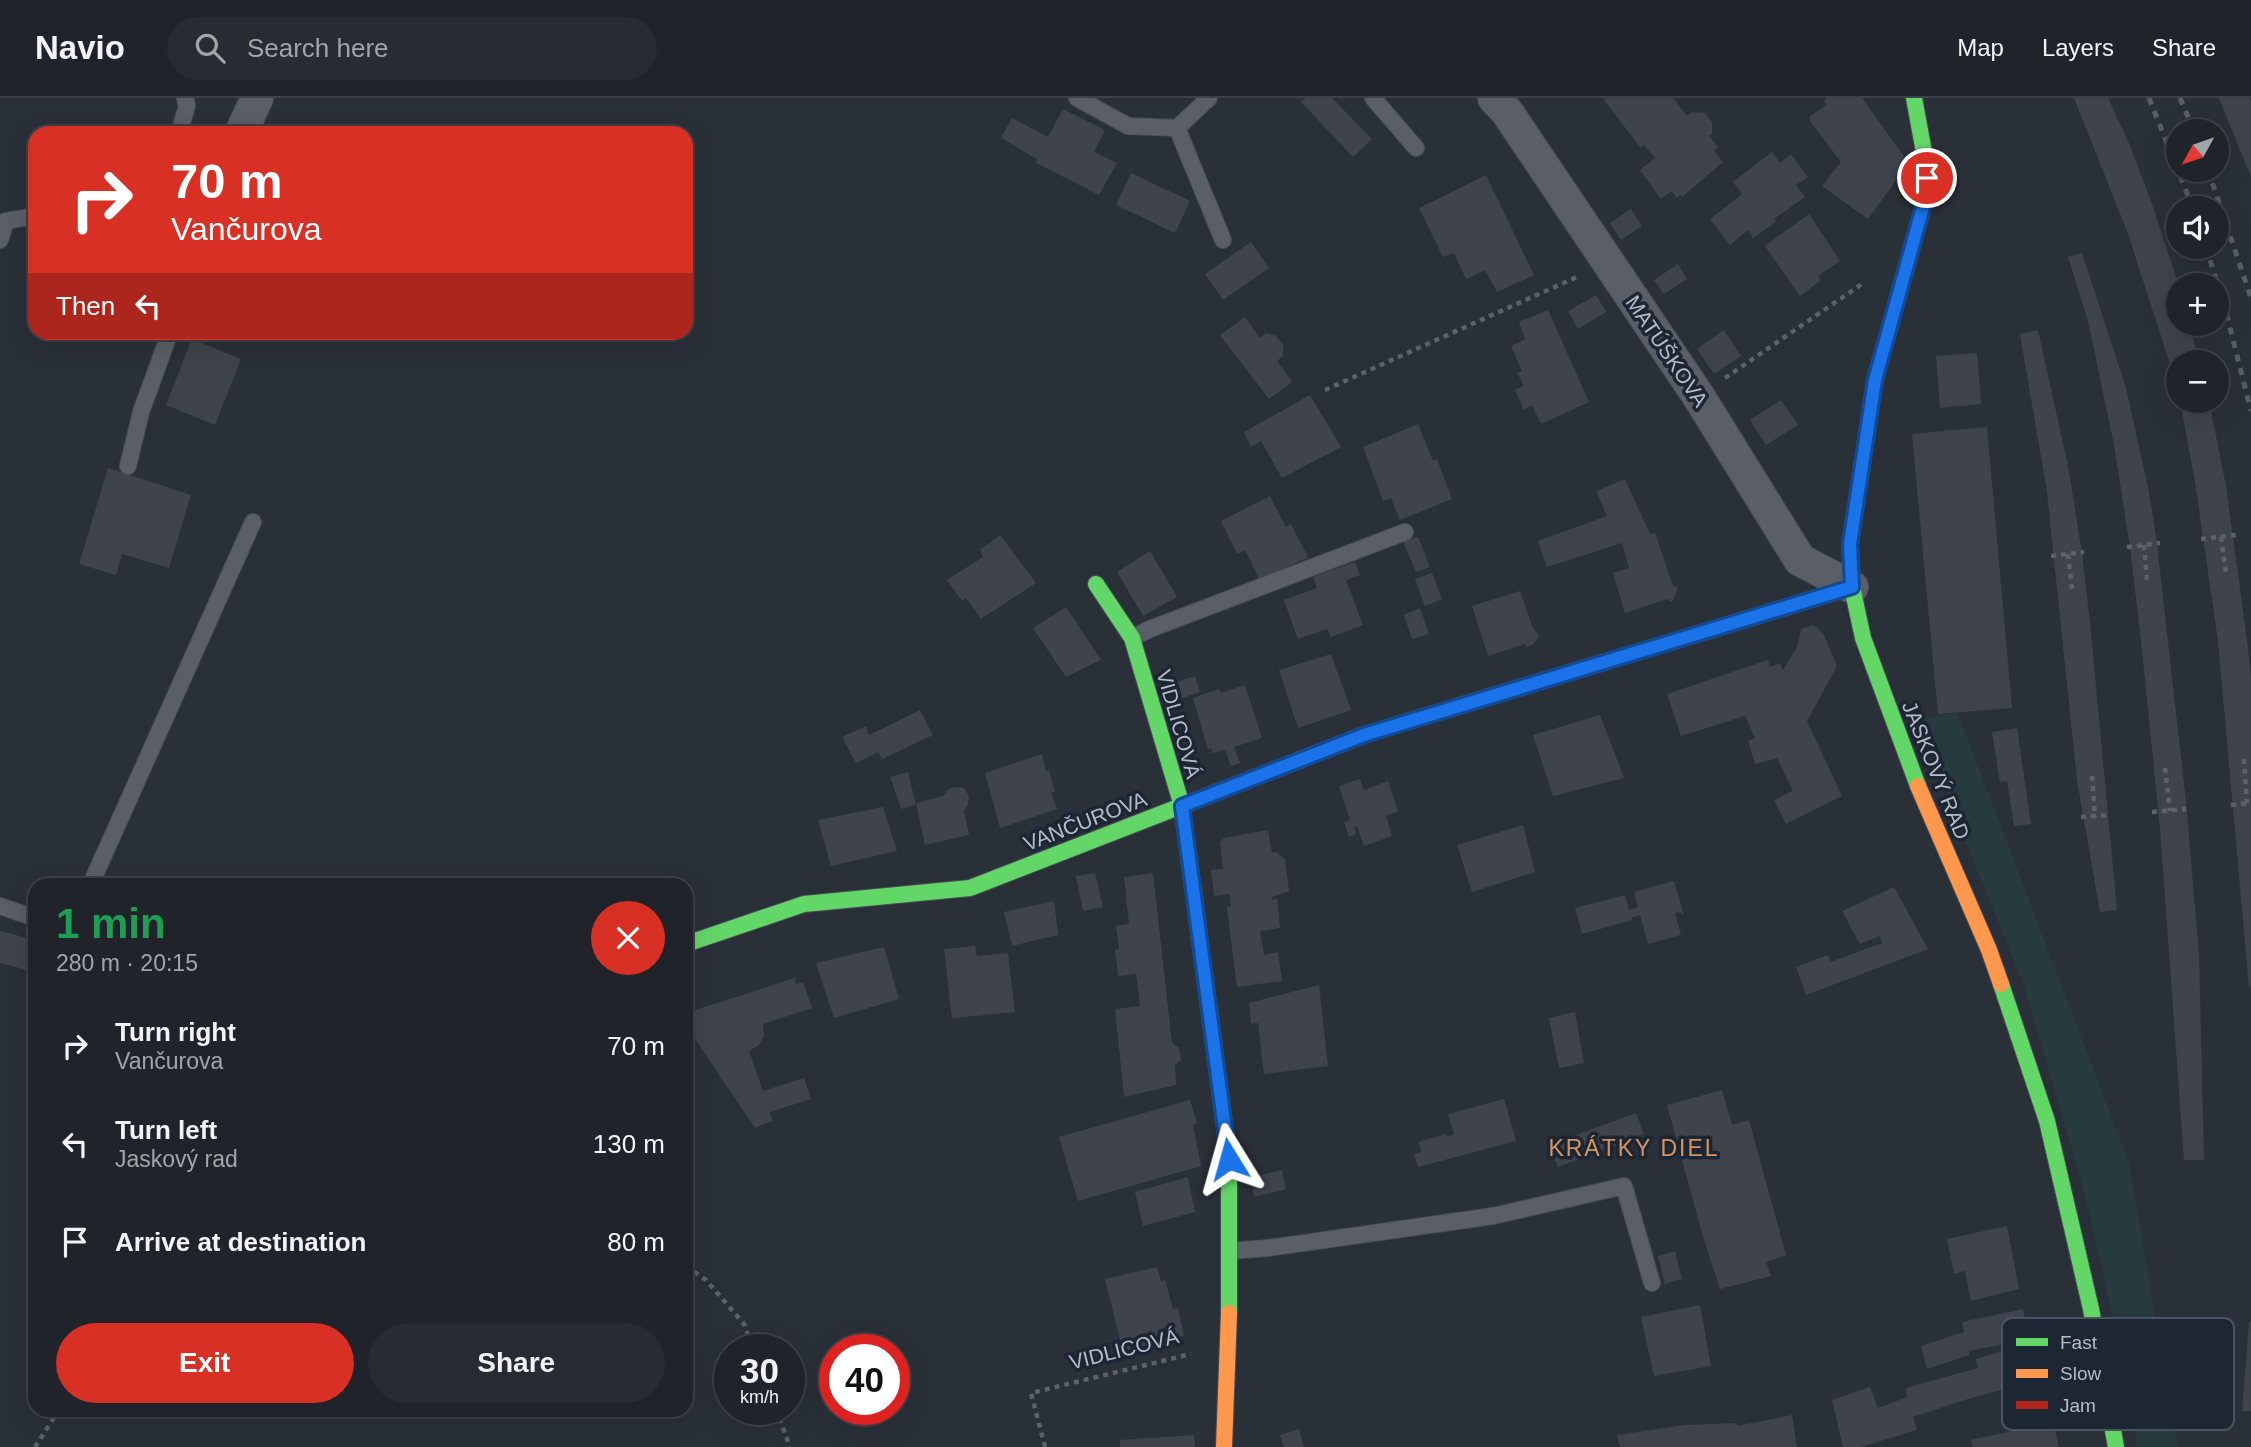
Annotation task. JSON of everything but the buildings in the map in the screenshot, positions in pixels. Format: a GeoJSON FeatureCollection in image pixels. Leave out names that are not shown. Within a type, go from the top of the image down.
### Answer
{"type":"FeatureCollection","features":[{"type":"Feature","properties":{"kind":"street"},"geometry":{"type":"LineString","coordinates":[[245,126],[257,98]]}},
{"type":"Feature","properties":{"kind":"street","name":"MATÚŠKOVA"},"geometry":{"type":"LineString","coordinates":[[1494,98],[1507,112],[1699,397],[1800,560],[1852,587]]}},
{"type":"Feature","properties":{"kind":"street","name":"JASKOVÝ RAD"},"geometry":{"type":"LineString","coordinates":[[1914,98],[1922,127],[1927,178],[1923,207],[1875,380],[1850,544],[1852,587],[1863,638],[1920,791],[1989,950],[2021,1038],[2047,1121],[2093,1318]]}},
{"type":"Feature","properties":{"kind":"street","name":"VIDLICOVÁ"},"geometry":{"type":"LineString","coordinates":[[1096,584],[1132,638],[1182,806],[1229,1159],[1229,1303],[1224,1447]]}},
{"type":"Feature","properties":{"kind":"street","name":"VANČUROVA"},"geometry":{"type":"LineString","coordinates":[[693,942],[804,904],[970,888],[1364,735],[1852,587]]}},
{"type":"Feature","properties":{"kind":"lane"},"geometry":{"type":"LineString","coordinates":[[181,126],[187,106],[184,98]]}},
{"type":"Feature","properties":{"kind":"lane"},"geometry":{"type":"LineString","coordinates":[[1077,98],[1128,126],[1177,128],[1209,98]]}},
{"type":"Feature","properties":{"kind":"lane"},"geometry":{"type":"LineString","coordinates":[[1373,98],[1416,148]]}},
{"type":"Feature","properties":{"kind":"lane"},"geometry":{"type":"LineString","coordinates":[[1177,128],[1223,240]]}},
{"type":"Feature","properties":{"kind":"lane"},"geometry":{"type":"LineString","coordinates":[[0,240],[3,221],[28,217]]}},
{"type":"Feature","properties":{"kind":"lane"},"geometry":{"type":"LineString","coordinates":[[128,466],[141,412],[167,340]]}},
{"type":"Feature","properties":{"kind":"lane"},"geometry":{"type":"LineString","coordinates":[[94,878],[253,522]]}},
{"type":"Feature","properties":{"kind":"lane"},"geometry":{"type":"LineString","coordinates":[[1132,638],[1405,532]]}},
{"type":"Feature","properties":{"kind":"lane"},"geometry":{"type":"LineString","coordinates":[[0,906],[28,916]]}},
{"type":"Feature","properties":{"kind":"lane"},"geometry":{"type":"LineString","coordinates":[[1229,1251],[1268,1248],[1493,1216],[1624,1186],[1652,1283]]}},
{"type":"Feature","properties":{"kind":"path"},"geometry":{"type":"LineString","coordinates":[[1325,390],[1587,272]]}},
{"type":"Feature","properties":{"kind":"path"},"geometry":{"type":"LineString","coordinates":[[1699,397],[1865,282]]}},
{"type":"Feature","properties":{"kind":"path"},"geometry":{"type":"LineString","coordinates":[[2201,539],[2236,535]]}},
{"type":"Feature","properties":{"kind":"path"},"geometry":{"type":"LineString","coordinates":[[2221,537],[2226,573]]}},
{"type":"Feature","properties":{"kind":"path"},"geometry":{"type":"LineString","coordinates":[[2127,547],[2160,544]]}},
{"type":"Feature","properties":{"kind":"path"},"geometry":{"type":"LineString","coordinates":[[2144,545],[2147,581]]}},
{"type":"Feature","properties":{"kind":"path"},"geometry":{"type":"LineString","coordinates":[[2051,556],[2084,552]]}},
{"type":"Feature","properties":{"kind":"path"},"geometry":{"type":"LineString","coordinates":[[2068,554],[2073,589]]}},
{"type":"Feature","properties":{"kind":"path"},"geometry":{"type":"LineString","coordinates":[[2231,805],[2249,803],[2244,759]]}},
{"type":"Feature","properties":{"kind":"path"},"geometry":{"type":"LineString","coordinates":[[2165,768],[2169,811]]}},
{"type":"Feature","properties":{"kind":"path"},"geometry":{"type":"LineString","coordinates":[[2092,776],[2095,817]]}},
{"type":"Feature","properties":{"kind":"path"},"geometry":{"type":"LineString","coordinates":[[2152,813],[2186,809]]}},
{"type":"Feature","properties":{"kind":"path"},"geometry":{"type":"LineString","coordinates":[[2081,817],[2110,816]]}},
{"type":"Feature","properties":{"kind":"path"},"geometry":{"type":"LineString","coordinates":[[693,1271],[706,1280],[744,1324],[748,1334]]}},
{"type":"Feature","properties":{"kind":"path","name":"VIDLICOVÁ"},"geometry":{"type":"LineString","coordinates":[[1045,1447],[1031,1393],[1226,1346]]}},
{"type":"Feature","properties":{"kind":"path"},"geometry":{"type":"LineString","coordinates":[[35,1447],[54,1417]]}},
{"type":"Feature","properties":{"kind":"path"},"geometry":{"type":"LineString","coordinates":[[782,1425],[790,1447]]}},
{"type":"Feature","properties":{"kind":"green space"},"geometry":{"type":"Polygon","coordinates":[[[1958,713],[2129,1162],[2156,1318],[2113,1318],[2085,1195],[2024,986],[1956,818],[1924,718],[1958,713]]]}},
{"type":"Feature","properties":{"kind":"green space"},"geometry":{"type":"Polygon","coordinates":[[[2134,1430],[2175,1430],[2178,1447],[2137,1447],[2134,1430]]]}},
{"type":"Feature","properties":{"kind":"railway"},"geometry":{"type":"LineString","coordinates":[[2149,98],[2188,196]]}},
{"type":"Feature","properties":{"kind":"railway"},"geometry":{"type":"LineString","coordinates":[[2180,98],[2189,119]]}},
{"type":"Feature","properties":{"kind":"railway"},"geometry":{"type":"LineString","coordinates":[[2212,182],[2251,298]]}},
{"type":"Feature","properties":{"kind":"railway"},"geometry":{"type":"LineString","coordinates":[[2210,259],[2251,411]]}},
{"type":"Feature","properties":{"kind":"traffic: fast"},"geometry":{"type":"LineString","coordinates":[[1914,98],[1924,152],[1923,207],[1875,380],[1850,544],[1852,587],[1863,638],[1918,786]]}},
{"type":"Feature","properties":{"kind":"traffic: fast"},"geometry":{"type":"LineString","coordinates":[[1096,584],[1132,638],[1182,806],[1229,1159],[1229,1313]]}},
{"type":"Feature","properties":{"kind":"traffic: fast"},"geometry":{"type":"LineString","coordinates":[[1711,630],[1852,587]]}},
{"type":"Feature","properties":{"kind":"traffic: fast"},"geometry":{"type":"LineString","coordinates":[[693,942],[804,904],[970,888],[1364,735],[1399,724]]}},
{"type":"Feature","properties":{"kind":"traffic: fast"},"geometry":{"type":"LineString","coordinates":[[2001,984],[2047,1121],[2093,1318]]}},
{"type":"Feature","properties":{"kind":"traffic: fast"},"geometry":{"type":"LineString","coordinates":[[2113,1430],[2116,1447]]}},
{"type":"Feature","properties":{"kind":"traffic: slow"},"geometry":{"type":"LineString","coordinates":[[1918,786],[2001,984]]}},
{"type":"Feature","properties":{"kind":"traffic: slow"},"geometry":{"type":"LineString","coordinates":[[1224,1447],[1229,1313]]}},
{"type":"Feature","properties":{"kind":"traffic: jam"},"geometry":{"type":"LineString","coordinates":[[1399,724],[1711,630]]}},
{"type":"Feature","properties":{"kind":"district","name":"KRÁTKY DIEL"},"geometry":{"type":"Point","coordinates":[1634,1148]}},
{"type":"Feature","properties":{"kind":"route"},"geometry":{"type":"LineString","coordinates":[[1229,1159],[1182,806],[1364,735],[1852,587],[1850,544],[1875,380],[1923,207],[1927,178]]}}]}
